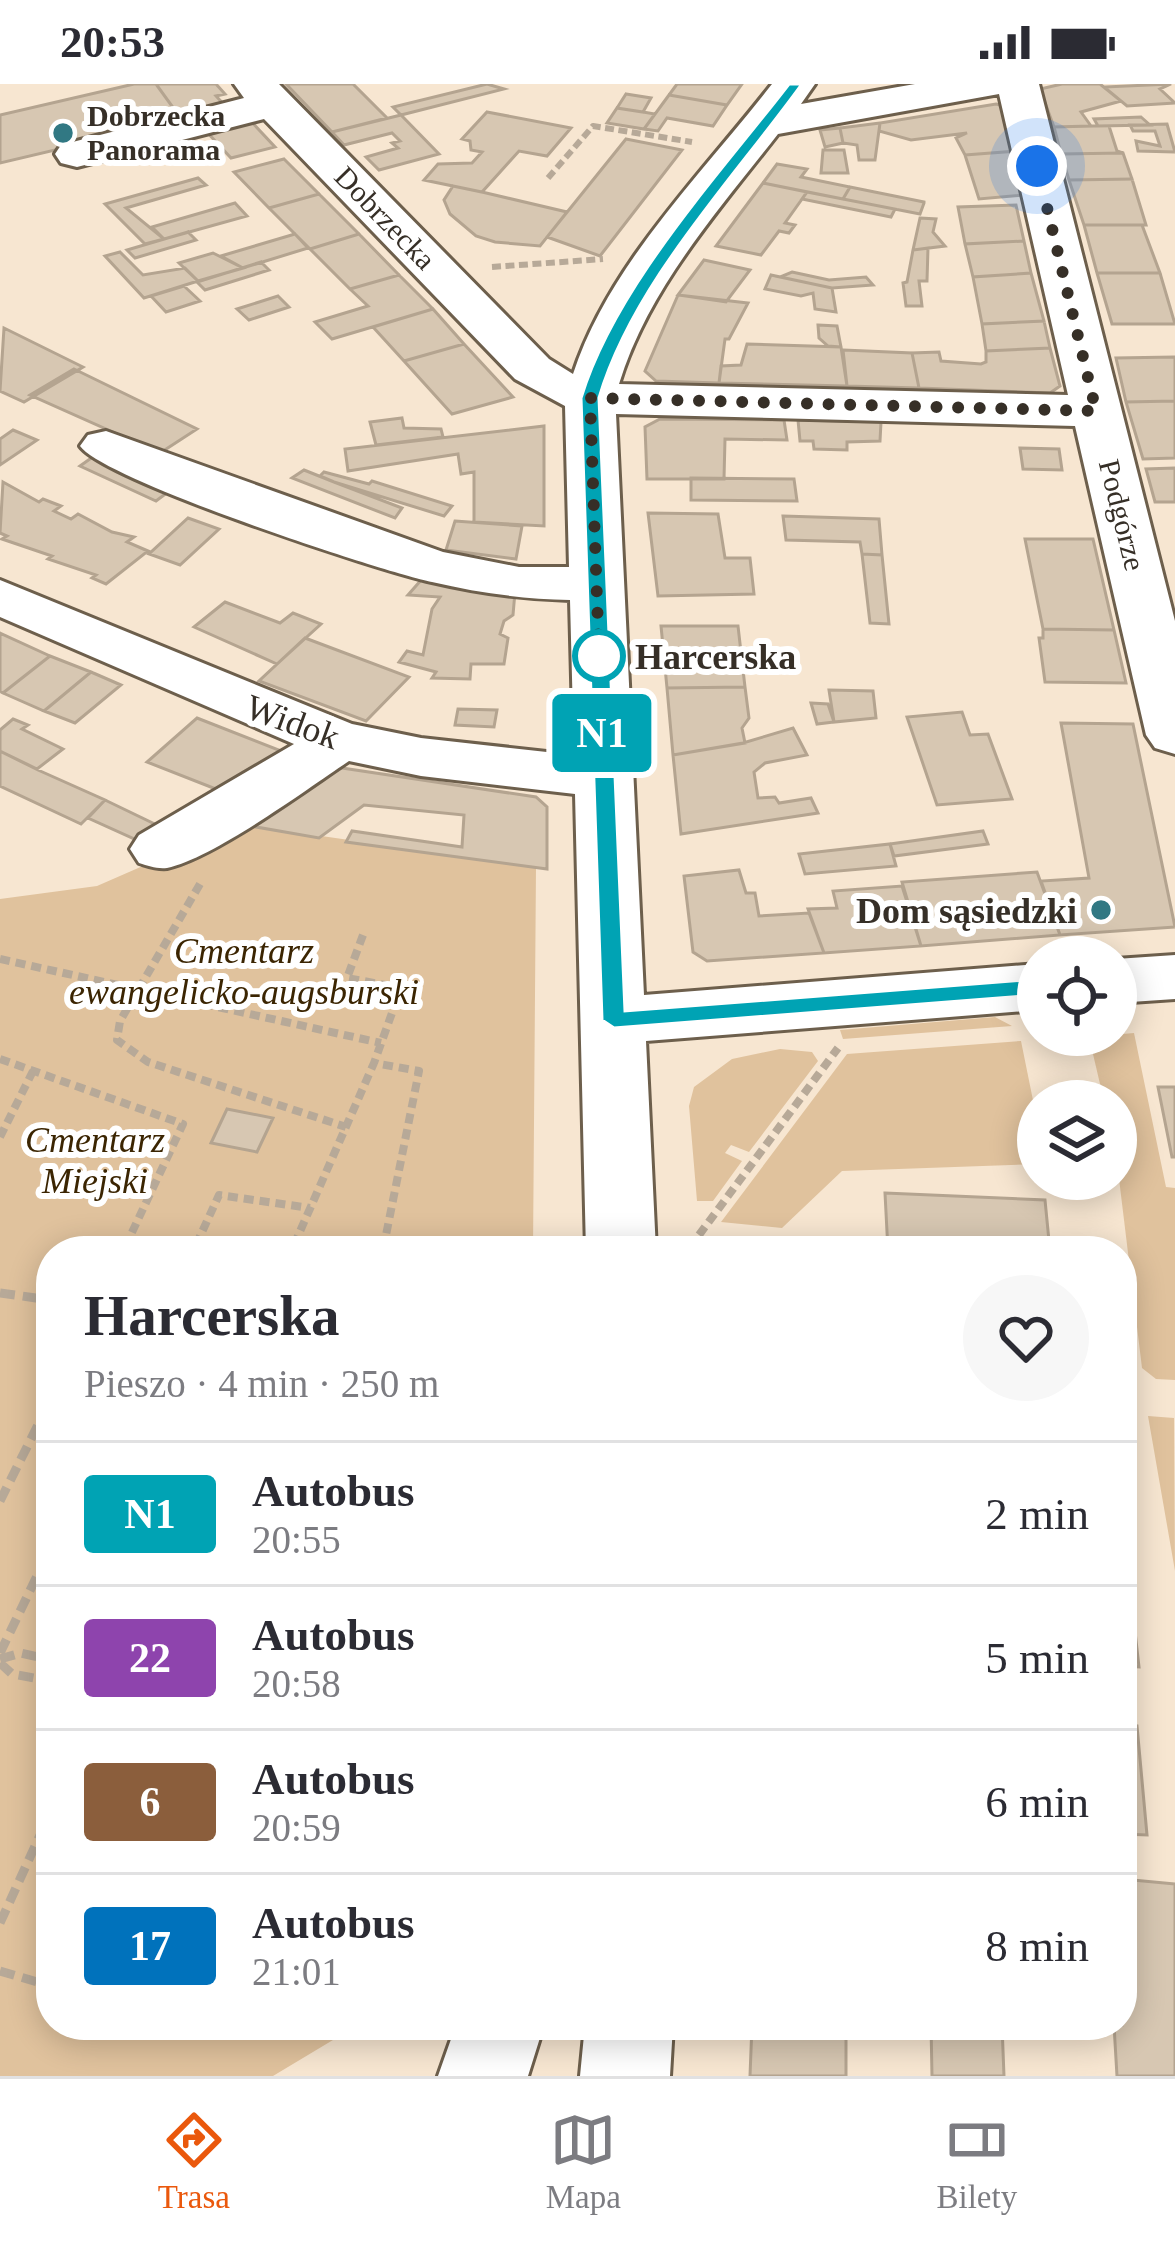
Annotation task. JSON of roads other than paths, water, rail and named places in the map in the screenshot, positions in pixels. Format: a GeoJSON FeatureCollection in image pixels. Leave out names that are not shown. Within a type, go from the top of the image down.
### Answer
{"type":"FeatureCollection","features":[{"type":"Feature","properties":{"kind":"street"},"geometry":{"type":"LineString","coordinates":[[621,1236],[595,584],[596,379],[663,258],[784,98],[857,106],[989,84]]}},
{"type":"Feature","properties":{"kind":"street","name":"Podgórze"},"geometry":{"type":"LineString","coordinates":[[1018,84],[1096,411],[1161,621],[1175,735]]}},
{"type":"Feature","properties":{"kind":"street"},"geometry":{"type":"LineString","coordinates":[[77,154],[265,94]]}},
{"type":"Feature","properties":{"kind":"street","name":"Dobrzecka"},"geometry":{"type":"LineString","coordinates":[[265,94],[502,325],[544,378],[596,379]]}},
{"type":"Feature","properties":{"kind":"street"},"geometry":{"type":"LineString","coordinates":[[596,379],[1096,411]]}},
{"type":"Feature","properties":{"kind":"street"},"geometry":{"type":"LineString","coordinates":[[106,446],[178,478],[431,566],[519,583],[595,584]]}},
{"type":"Feature","properties":{"kind":"street","name":"Widok"},"geometry":{"type":"LineString","coordinates":[[0,597],[260,711],[340,740],[421,757],[604,778]]}},
{"type":"Feature","properties":{"kind":"street"},"geometry":{"type":"LineString","coordinates":[[182,864],[250,799],[340,740]]}},
{"type":"Feature","properties":{"kind":"street"},"geometry":{"type":"LineString","coordinates":[[1137,980],[1175,977]]}},
{"type":"Feature","properties":{"kind":"street"},"geometry":{"type":"LineString","coordinates":[[614,1020],[1017,989]]}},
{"type":"Feature","properties":{"kind":"street"},"geometry":{"type":"LineString","coordinates":[[483,2076],[495,2040]]}},
{"type":"Feature","properties":{"kind":"street"},"geometry":{"type":"LineString","coordinates":[[625,2076],[628,2040]]}},
{"type":"Feature","properties":{"kind":"place","name":"Dobrzecka Panorama"},"geometry":{"type":"Point","coordinates":[63,133]}},
{"type":"Feature","properties":{"kind":"place","name":"Harcerska"},"geometry":{"type":"Point","coordinates":[599,656]}},
{"type":"Feature","properties":{"kind":"place","name":"Dom sąsiedzki"},"geometry":{"type":"Point","coordinates":[1101,910]}},
{"type":"Feature","properties":{"kind":"park label","name":"Cmentarz ewangelicko-augsburski"},"geometry":{"type":"Point","coordinates":[244,970]}},
{"type":"Feature","properties":{"kind":"park label","name":"Cmentarz Miejski"},"geometry":{"type":"Point","coordinates":[95,1160]}}]}
